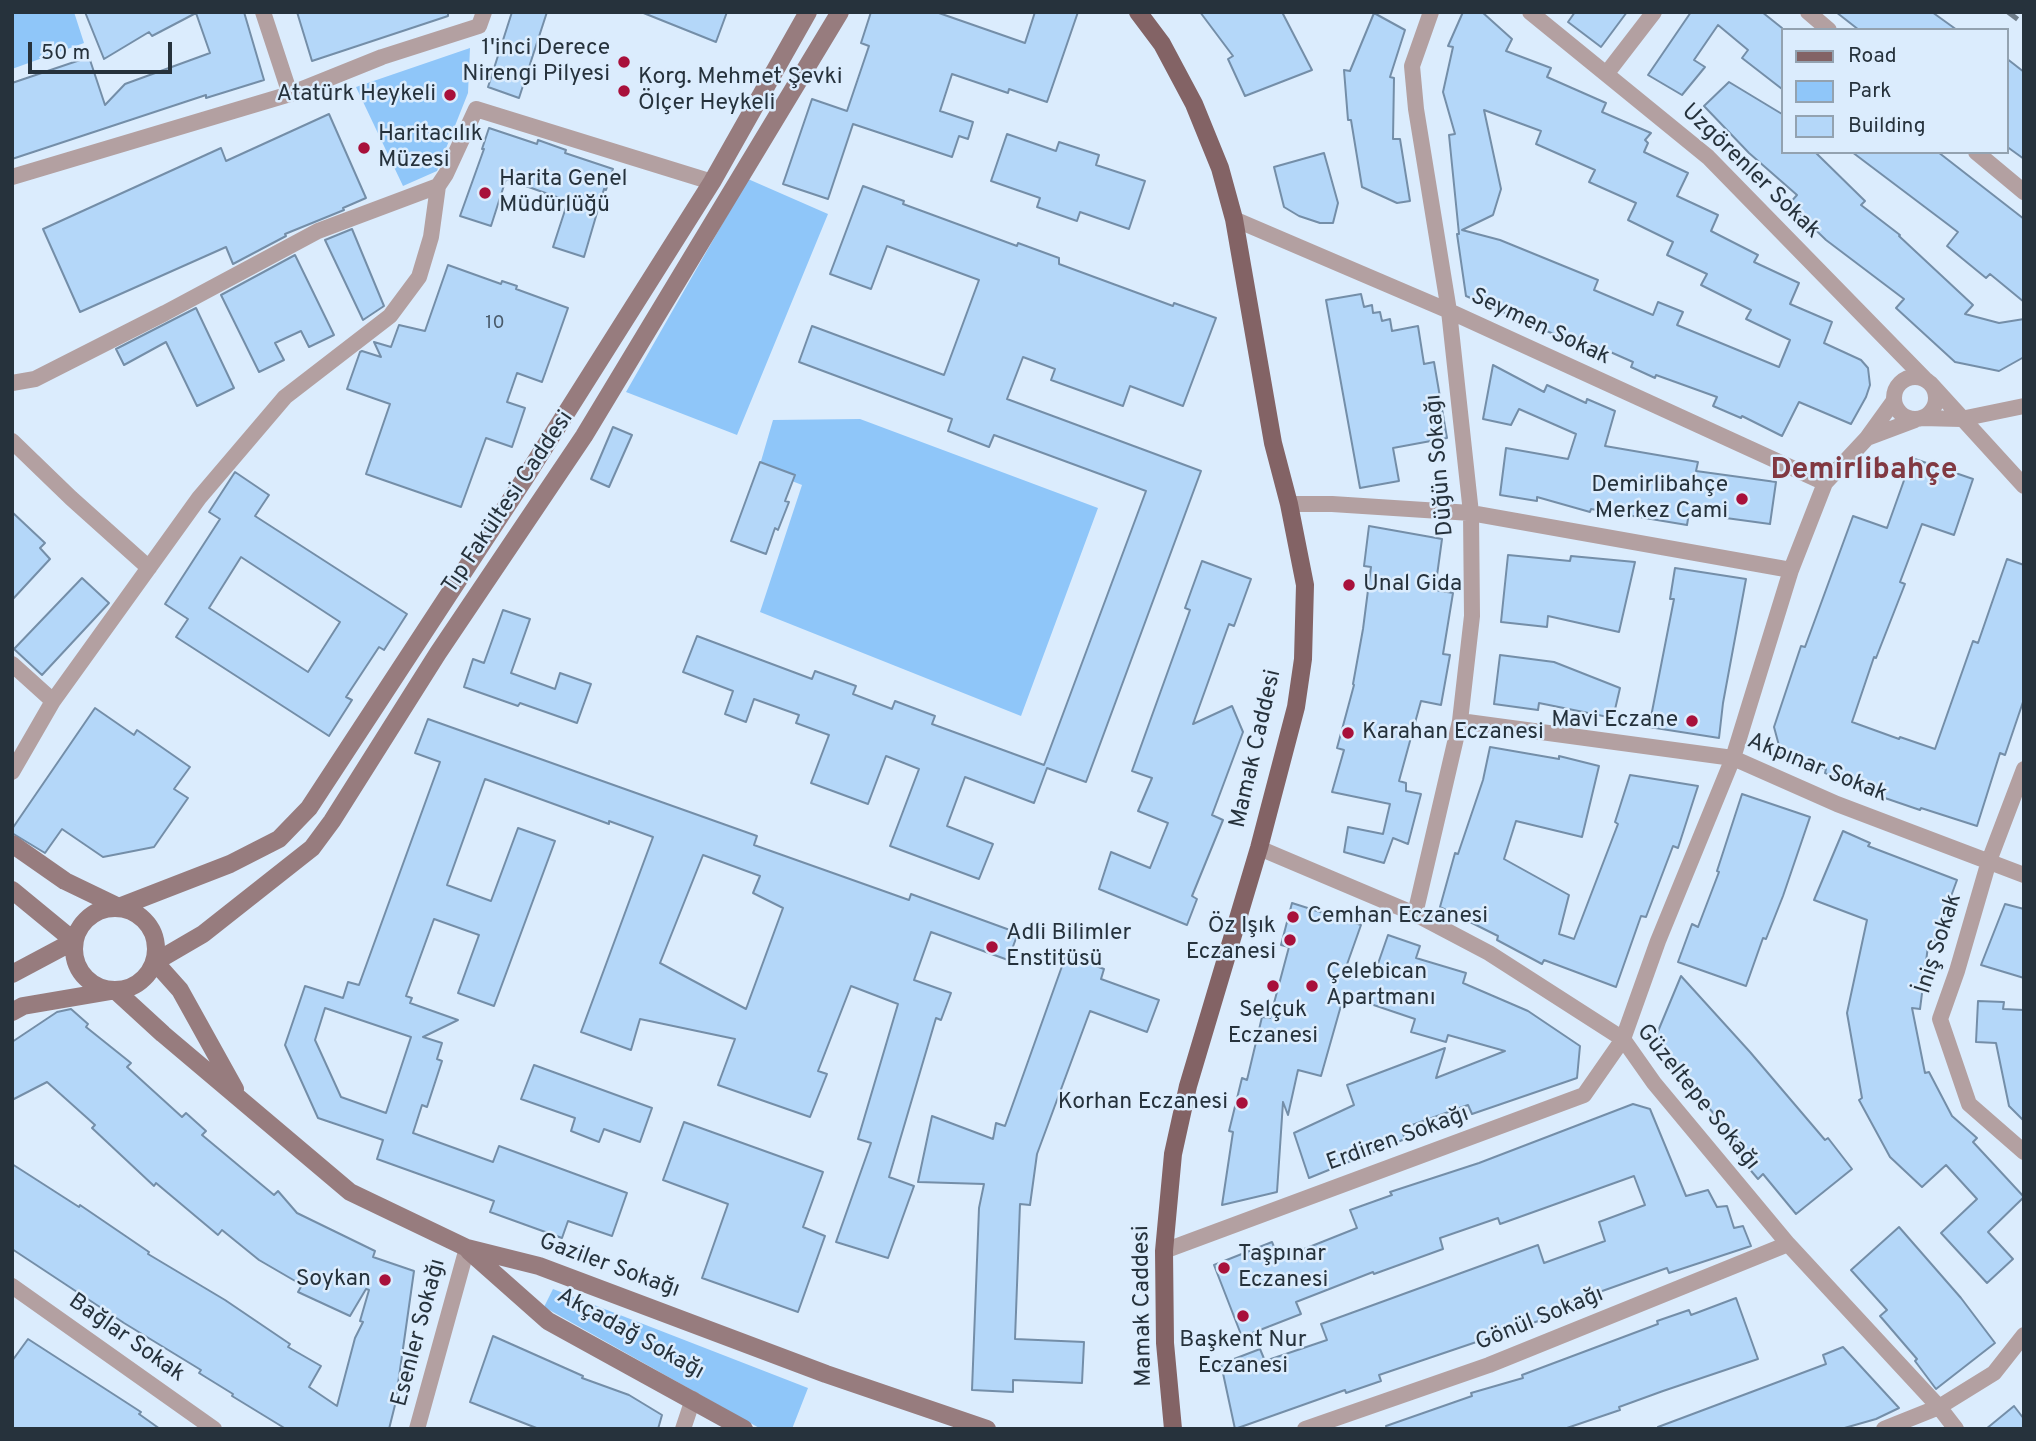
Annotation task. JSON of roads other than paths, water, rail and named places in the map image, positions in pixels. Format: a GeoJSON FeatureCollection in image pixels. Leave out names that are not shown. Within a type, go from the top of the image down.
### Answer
{"type":"FeatureCollection","features":[{"type":"Feature","properties":{"kind":"main road","name":"Tıp Fakültesi Caddesi"},"geometry":{"type":"LineString","coordinates":[[119,907],[243,858],[279,839],[309,808],[527,475],[712,182],[808,12]]}},
{"type":"Feature","properties":{"kind":"main road","name":"Tıp Fakültesi Caddesi"},"geometry":{"type":"LineString","coordinates":[[155,962],[203,934],[312,848],[332,821],[438,653],[584,436],[840,12]]}},
{"type":"Feature","properties":{"kind":"main road","name":"Mamak Caddesi"},"geometry":{"type":"LineString","coordinates":[[1138,12],[1162,44],[1194,104],[1220,168],[1234,219],[1273,443],[1289,504],[1305,585],[1303,659],[1296,707],[1259,849],[1188,1086],[1173,1154],[1164,1251],[1165,1343],[1173,1429]]}},
{"type":"Feature","properties":{"kind":"main road"},"geometry":{"type":"LineString","coordinates":[[12,844],[65,881],[142,916],[155,937],[157,950],[155,962],[143,980],[125,989],[23,1006],[12,1012]]}},
{"type":"Feature","properties":{"kind":"main road"},"geometry":{"type":"LineString","coordinates":[[12,890],[74,941]]}},
{"type":"Feature","properties":{"kind":"main road"},"geometry":{"type":"LineString","coordinates":[[115,990],[92,984],[83,975],[77,965],[74,941],[89,916],[108,908],[119,907]]}},
{"type":"Feature","properties":{"kind":"main road"},"geometry":{"type":"LineString","coordinates":[[12,974],[74,941]]}},
{"type":"Feature","properties":{"kind":"main road","name":"Gaziler Sokağı"},"geometry":{"type":"LineString","coordinates":[[155,962],[180,990],[242,1101]]}},
{"type":"Feature","properties":{"kind":"main road","name":"Gaziler Sokağı"},"geometry":{"type":"LineString","coordinates":[[115,990],[350,1192],[467,1248],[539,1266],[826,1374],[987,1429]]}},
{"type":"Feature","properties":{"kind":"main road","name":"Akçadağ Sokağı"},"geometry":{"type":"LineString","coordinates":[[467,1248],[548,1321],[744,1429]]}},
{"type":"Feature","properties":{"kind":"street"},"geometry":{"type":"LineString","coordinates":[[263,12],[290,94]]}},
{"type":"Feature","properties":{"kind":"street"},"geometry":{"type":"LineString","coordinates":[[12,177],[290,94],[382,57],[479,26],[484,12]]}},
{"type":"Feature","properties":{"kind":"street","name":"Düğün Sokağı"},"geometry":{"type":"LineString","coordinates":[[1415,914],[1460,720],[1472,616],[1471,513],[1449,311],[1416,109],[1412,66],[1431,12]]}},
{"type":"Feature","properties":{"kind":"street","name":"Uzgörenler Sokak"},"geometry":{"type":"LineString","coordinates":[[1530,12],[1708,156],[1928,381],[2024,486]]}},
{"type":"Feature","properties":{"kind":"street"},"geometry":{"type":"LineString","coordinates":[[1607,73],[1654,12]]}},
{"type":"Feature","properties":{"kind":"street"},"geometry":{"type":"LineString","coordinates":[[1808,12],[1827,28]]}},
{"type":"Feature","properties":{"kind":"street"},"geometry":{"type":"LineString","coordinates":[[12,772],[53,701],[199,498],[285,397],[390,316],[419,277],[431,237],[438,186],[476,109],[712,182]]}},
{"type":"Feature","properties":{"kind":"street"},"geometry":{"type":"LineString","coordinates":[[1978,154],[2024,192]]}},
{"type":"Feature","properties":{"kind":"street"},"geometry":{"type":"LineString","coordinates":[[12,383],[35,379],[166,313],[318,231],[438,186]]}},
{"type":"Feature","properties":{"kind":"street","name":"Seymen Sokak"},"geometry":{"type":"LineString","coordinates":[[1234,219],[1449,311],[1825,483]]}},
{"type":"Feature","properties":{"kind":"street"},"geometry":{"type":"LineString","coordinates":[[1901,353],[1895,395],[1901,415],[1919,419],[1961,419],[2024,406]]}},
{"type":"Feature","properties":{"kind":"street"},"geometry":{"type":"LineString","coordinates":[[1825,483],[1867,438],[1905,379],[1912,377],[1928,381],[1934,389],[1936,403],[1933,409],[1919,419],[1867,438]]}},
{"type":"Feature","properties":{"kind":"street"},"geometry":{"type":"LineString","coordinates":[[12,441],[149,568]]}},
{"type":"Feature","properties":{"kind":"street","name":"Erdiren Sokağı"},"geometry":{"type":"LineString","coordinates":[[1164,1251],[1584,1095],[1623,1039],[1658,941],[1733,758],[1791,570],[1825,483]]}},
{"type":"Feature","properties":{"kind":"street"},"geometry":{"type":"LineString","coordinates":[[1289,504],[1332,504],[1471,513],[1791,570]]}},
{"type":"Feature","properties":{"kind":"street"},"geometry":{"type":"LineString","coordinates":[[12,664],[53,701]]}},
{"type":"Feature","properties":{"kind":"street","name":"Akpınar Sokak"},"geometry":{"type":"LineString","coordinates":[[1460,720],[1733,758],[1837,804],[2024,876]]}},
{"type":"Feature","properties":{"kind":"street","name":"İniş Sokak"},"geometry":{"type":"LineString","coordinates":[[2024,769],[1989,861],[1940,1019],[1969,1104],[2024,1152]]}},
{"type":"Feature","properties":{"kind":"street","name":"Güzeltepe Sokağı"},"geometry":{"type":"LineString","coordinates":[[1259,849],[1415,914],[1489,953],[1623,1039],[1654,1083],[1788,1244],[1939,1407],[1955,1429]]}},
{"type":"Feature","properties":{"kind":"street","name":"Gönül Sokağı"},"geometry":{"type":"LineString","coordinates":[[1305,1429],[1489,1365],[1788,1244]]}},
{"type":"Feature","properties":{"kind":"street","name":"Esenler Sokağı"},"geometry":{"type":"LineString","coordinates":[[417,1429],[467,1248]]}},
{"type":"Feature","properties":{"kind":"street","name":"Bağlar Sokak"},"geometry":{"type":"LineString","coordinates":[[12,1286],[215,1429]]}},
{"type":"Feature","properties":{"kind":"street"},"geometry":{"type":"LineString","coordinates":[[1884,1429],[1939,1407],[1994,1373],[2024,1335]]}},
{"type":"Feature","properties":{"kind":"street"},"geometry":{"type":"LineString","coordinates":[[683,1429],[692,1399]]}},
{"type":"Feature","properties":{"kind":"railway"},"geometry":{"type":"LineString","coordinates":[[2008,12],[2024,24]]}},
{"type":"Feature","properties":{"kind":"place","name":"1'inci Derece Nirengi Pilyesi"},"geometry":{"type":"Point","coordinates":[624,62]}},
{"type":"Feature","properties":{"kind":"place","name":"Korg. Mehmet Şevki Ölçer Heykeli"},"geometry":{"type":"Point","coordinates":[624,91]}},
{"type":"Feature","properties":{"kind":"place","name":"Atatürk Heykeli"},"geometry":{"type":"Point","coordinates":[450,95]}},
{"type":"Feature","properties":{"kind":"place","name":"Haritacılık Müzesi"},"geometry":{"type":"Point","coordinates":[364,148]}},
{"type":"Feature","properties":{"kind":"place","name":"Harita Genel Müdürlüğü"},"geometry":{"type":"Point","coordinates":[485,193]}},
{"type":"Feature","properties":{"kind":"place","name":"Demirlibahçe Merkez Cami"},"geometry":{"type":"Point","coordinates":[1742,499]}},
{"type":"Feature","properties":{"kind":"place","name":"Unal Gida"},"geometry":{"type":"Point","coordinates":[1349,585]}},
{"type":"Feature","properties":{"kind":"place","name":"Mavi Eczane"},"geometry":{"type":"Point","coordinates":[1692,721]}},
{"type":"Feature","properties":{"kind":"place","name":"Karahan Eczanesi"},"geometry":{"type":"Point","coordinates":[1348,733]}},
{"type":"Feature","properties":{"kind":"place","name":"Cemhan Eczanesi"},"geometry":{"type":"Point","coordinates":[1293,917]}},
{"type":"Feature","properties":{"kind":"place","name":"Öz Işık Eczanesi"},"geometry":{"type":"Point","coordinates":[1290,940]}},
{"type":"Feature","properties":{"kind":"place","name":"Adli Bilimler Enstitüsü"},"geometry":{"type":"Point","coordinates":[992,947]}},
{"type":"Feature","properties":{"kind":"place","name":"Selçuk Eczanesi"},"geometry":{"type":"Point","coordinates":[1273,986]}},
{"type":"Feature","properties":{"kind":"place","name":"Çelebican Apartmanı"},"geometry":{"type":"Point","coordinates":[1312,986]}},
{"type":"Feature","properties":{"kind":"place","name":"Korhan Eczanesi"},"geometry":{"type":"Point","coordinates":[1242,1103]}},
{"type":"Feature","properties":{"kind":"place","name":"Taşpınar Eczanesi"},"geometry":{"type":"Point","coordinates":[1224,1268]}},
{"type":"Feature","properties":{"kind":"place","name":"Soykan"},"geometry":{"type":"Point","coordinates":[385,1280]}},
{"type":"Feature","properties":{"kind":"place","name":"Başkent Nur Eczanesi"},"geometry":{"type":"Point","coordinates":[1243,1316]}},
{"type":"Feature","properties":{"kind":"district","name":"Demirlibahçe"},"geometry":{"type":"Point","coordinates":[1864,472]}}]}
